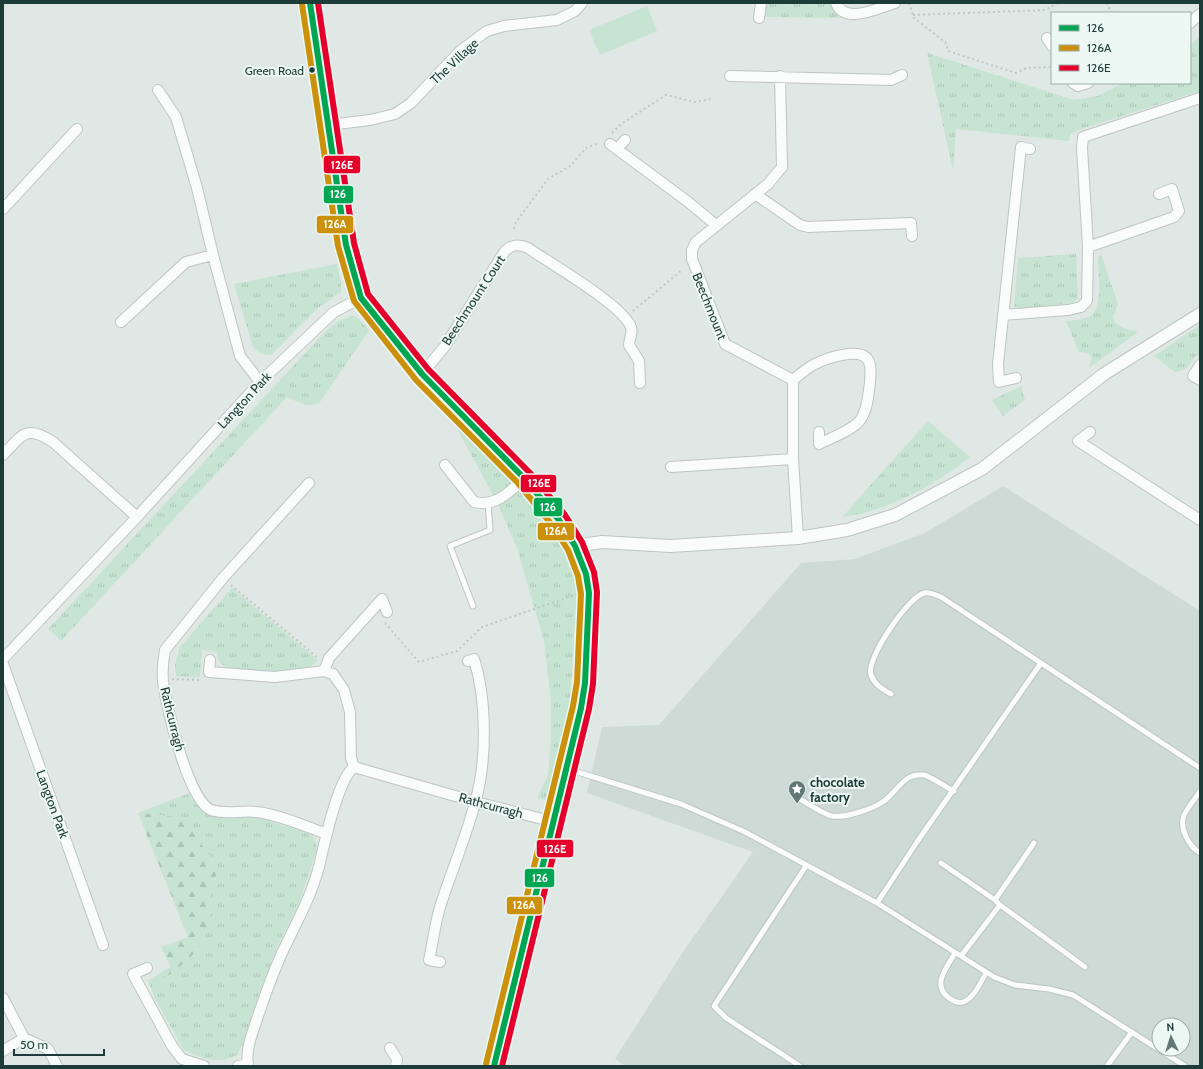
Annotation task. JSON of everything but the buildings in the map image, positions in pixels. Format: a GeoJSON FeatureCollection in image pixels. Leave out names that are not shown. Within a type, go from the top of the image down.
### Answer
{"type":"FeatureCollection","features":[{"type":"Feature","properties":{"kind":"street"},"geometry":{"type":"LineString","coordinates":[[310,3],[346,245],[361,298],[422,374],[524,478],[559,520],[575,546],[586,574],[589,593],[589,621],[585,683],[568,769],[494,1066]]}},
{"type":"Feature","properties":{"kind":"street","name":"The Village"},"geometry":{"type":"LineString","coordinates":[[329,125],[370,120],[395,114],[411,104],[460,51],[487,31],[504,26],[557,20],[575,11],[582,3]]}},
{"type":"Feature","properties":{"kind":"street"},"geometry":{"type":"LineString","coordinates":[[759,18],[761,3]]}},
{"type":"Feature","properties":{"kind":"street"},"geometry":{"type":"LineString","coordinates":[[836,3],[840,11],[849,15],[895,3]]}},
{"type":"Feature","properties":{"kind":"street"},"geometry":{"type":"LineString","coordinates":[[1191,22],[1200,14]]}},
{"type":"Feature","properties":{"kind":"street"},"geometry":{"type":"LineString","coordinates":[[730,76],[780,76],[891,80],[902,75]]}},
{"type":"Feature","properties":{"kind":"street","name":"Beechmount"},"geometry":{"type":"LineString","coordinates":[[780,76],[782,167],[768,184],[696,242],[692,250],[692,259],[725,344],[793,380]]}},
{"type":"Feature","properties":{"kind":"street"},"geometry":{"type":"LineString","coordinates":[[1075,84],[1078,86],[1085,84]]}},
{"type":"Feature","properties":{"kind":"street"},"geometry":{"type":"LineString","coordinates":[[158,90],[176,118],[198,188],[213,255],[240,356],[260,382]]}},
{"type":"Feature","properties":{"kind":"street"},"geometry":{"type":"LineString","coordinates":[[1002,315],[1081,307],[1087,301],[1088,247],[1082,148],[1083,137],[1200,98]]}},
{"type":"Feature","properties":{"kind":"street"},"geometry":{"type":"LineString","coordinates":[[3,209],[78,129]]}},
{"type":"Feature","properties":{"kind":"street"},"geometry":{"type":"LineString","coordinates":[[625,140],[613,146],[687,201],[716,226]]}},
{"type":"Feature","properties":{"kind":"street"},"geometry":{"type":"LineString","coordinates":[[1016,378],[999,382],[1002,315],[1021,147],[1030,148]]}},
{"type":"Feature","properties":{"kind":"street"},"geometry":{"type":"LineString","coordinates":[[1088,247],[1174,217],[1179,211],[1172,189],[1159,194]]}},
{"type":"Feature","properties":{"kind":"street"},"geometry":{"type":"LineString","coordinates":[[755,194],[800,225],[808,227],[911,223],[912,236]]}},
{"type":"Feature","properties":{"kind":"street","name":"Beechmount Court"},"geometry":{"type":"LineString","coordinates":[[422,374],[445,346],[505,251],[513,245],[521,245],[528,248],[612,305],[624,318]]}},
{"type":"Feature","properties":{"kind":"street"},"geometry":{"type":"LineString","coordinates":[[121,322],[186,262],[213,255]]}},
{"type":"Feature","properties":{"kind":"street","name":"Langton Park"},"geometry":{"type":"LineString","coordinates":[[3,659],[138,517],[260,382],[334,312],[361,298]]}},
{"type":"Feature","properties":{"kind":"street"},"geometry":{"type":"LineString","coordinates":[[575,546],[602,542],[670,546],[798,538],[847,530],[895,515],[982,469],[1104,374],[1200,314]]}},
{"type":"Feature","properties":{"kind":"street"},"geometry":{"type":"LineString","coordinates":[[624,318],[630,324],[632,331],[629,345],[639,361],[640,383]]}},
{"type":"Feature","properties":{"kind":"street"},"geometry":{"type":"LineString","coordinates":[[798,538],[793,459],[793,380],[812,366],[834,357],[854,354],[862,355],[869,360],[871,370],[867,408],[861,420],[819,444],[819,432]]}},
{"type":"Feature","properties":{"kind":"street"},"geometry":{"type":"LineString","coordinates":[[1200,365],[1193,376],[1200,380]]}},
{"type":"Feature","properties":{"kind":"street"},"geometry":{"type":"LineString","coordinates":[[1090,432],[1078,441],[1200,520]]}},
{"type":"Feature","properties":{"kind":"street"},"geometry":{"type":"LineString","coordinates":[[3,455],[20,436],[30,433],[40,433],[53,442],[138,517]]}},
{"type":"Feature","properties":{"kind":"street"},"geometry":{"type":"LineString","coordinates":[[671,467],[793,459]]}},
{"type":"Feature","properties":{"kind":"street"},"geometry":{"type":"LineString","coordinates":[[445,465],[474,502],[488,502],[508,495],[524,478]]}},
{"type":"Feature","properties":{"kind":"street","name":"Rathcurragh"},"geometry":{"type":"LineString","coordinates":[[309,483],[224,578],[164,650],[162,660],[163,680],[170,720],[192,786],[201,803],[211,810],[225,812],[259,812],[326,834]]}},
{"type":"Feature","properties":{"kind":"street"},"geometry":{"type":"LineString","coordinates":[[324,672],[329,658],[382,599],[387,612]]}},
{"type":"Feature","properties":{"kind":"street"},"geometry":{"type":"LineString","coordinates":[[440,962],[425,960],[440,906],[476,802],[484,732],[481,680],[474,659],[468,661]]}},
{"type":"Feature","properties":{"kind":"street"},"geometry":{"type":"LineString","coordinates":[[210,660],[209,672],[275,677],[324,672],[333,674],[344,690],[350,712],[352,758],[354,767],[348,772],[340,790],[326,834],[318,872],[306,904],[281,954],[249,1044],[245,1065]]}},
{"type":"Feature","properties":{"kind":"street","name":"Langton Park"},"geometry":{"type":"LineString","coordinates":[[3,664],[103,944]]}},
{"type":"Feature","properties":{"kind":"street","name":"Rathcurragh"},"geometry":{"type":"LineString","coordinates":[[354,767],[476,802],[554,822]]}},
{"type":"Feature","properties":{"kind":"street"},"geometry":{"type":"LineString","coordinates":[[146,968],[133,974],[172,1046],[182,1058],[204,1066]]}},
{"type":"Feature","properties":{"kind":"street"},"geometry":{"type":"LineString","coordinates":[[3,998],[24,1038],[48,1049],[57,1066]]}},
{"type":"Feature","properties":{"kind":"street"},"geometry":{"type":"LineString","coordinates":[[3,1051],[24,1038]]}},
{"type":"Feature","properties":{"kind":"street"},"geometry":{"type":"LineString","coordinates":[[390,1048],[397,1059],[396,1066]]}},
{"type":"Feature","properties":{"kind":"lane"},"geometry":{"type":"LineString","coordinates":[[473,606],[450,546],[490,530],[488,502]]}},
{"type":"Feature","properties":{"kind":"lane"},"geometry":{"type":"LineString","coordinates":[[890,694],[877,685],[870,674],[870,666],[873,656],[906,607],[915,597],[924,593],[931,593],[941,597],[1200,768]]}},
{"type":"Feature","properties":{"kind":"lane"},"geometry":{"type":"LineString","coordinates":[[877,903],[917,842],[954,791],[1041,663]]}},
{"type":"Feature","properties":{"kind":"lane"},"geometry":{"type":"LineString","coordinates":[[568,769],[681,804],[745,832],[877,903],[986,973],[1015,985],[1049,989],[1073,995],[1185,1066]]}},
{"type":"Feature","properties":{"kind":"lane"},"geometry":{"type":"LineString","coordinates":[[797,797],[832,816],[868,810],[885,800],[902,782],[912,776],[924,775],[954,791]]}},
{"type":"Feature","properties":{"kind":"lane"},"geometry":{"type":"LineString","coordinates":[[1200,791],[1184,816],[1184,826],[1186,839],[1194,849],[1200,853]]}},
{"type":"Feature","properties":{"kind":"lane"},"geometry":{"type":"LineString","coordinates":[[995,900],[1034,843]]}},
{"type":"Feature","properties":{"kind":"lane"},"geometry":{"type":"LineString","coordinates":[[941,862],[1085,967]]}},
{"type":"Feature","properties":{"kind":"lane"},"geometry":{"type":"LineString","coordinates":[[800,1066],[726,1018],[714,1006],[806,866]]}},
{"type":"Feature","properties":{"kind":"lane"},"geometry":{"type":"LineString","coordinates":[[961,956],[1000,905]]}},
{"type":"Feature","properties":{"kind":"lane"},"geometry":{"type":"LineString","coordinates":[[955,953],[942,976],[939,986],[942,994],[953,1002],[963,1002],[972,995],[986,973]]}},
{"type":"Feature","properties":{"kind":"lane"},"geometry":{"type":"LineString","coordinates":[[1108,1066],[1132,1032]]}},
{"type":"Feature","properties":{"kind":"path"},"geometry":{"type":"LineString","coordinates":[[909,3],[913,15],[946,43],[948,51],[1016,73],[1026,68],[1051,67]]}},
{"type":"Feature","properties":{"kind":"path"},"geometry":{"type":"LineString","coordinates":[[913,15],[1045,10],[1058,3]]}},
{"type":"Feature","properties":{"kind":"path"},"geometry":{"type":"LineString","coordinates":[[1106,3],[1111,12]]}},
{"type":"Feature","properties":{"kind":"path"},"geometry":{"type":"LineString","coordinates":[[624,318],[682,270]]}},
{"type":"Feature","properties":{"kind":"path"},"geometry":{"type":"LineString","coordinates":[[224,578],[320,659],[324,672]]}},
{"type":"Feature","properties":{"kind":"path"},"geometry":{"type":"LineString","coordinates":[[387,612],[389,616],[384,621],[419,662],[457,651],[482,627],[579,594],[589,593]]}},
{"type":"Feature","properties":{"kind":"path"},"geometry":{"type":"LineString","coordinates":[[163,680],[175,678],[200,680]]}},
{"type":"Feature","properties":{"kind":"shaded area"},"geometry":{"type":"Polygon","coordinates":[[[1003,486],[1200,611],[1200,1066],[625,1066],[615,1059],[683,952],[753,852],[587,793],[602,727],[659,725],[801,563],[855,559],[925,533],[1003,486]]]}},
{"type":"Feature","properties":{"kind":"green space"},"geometry":{"type":"Polygon","coordinates":[[[769,3],[831,3],[838,14],[845,18],[764,17],[766,6],[769,3]]]}},
{"type":"Feature","properties":{"kind":"green space"},"geometry":{"type":"Polygon","coordinates":[[[647,6],[657,31],[600,55],[589,30],[647,6]]]}},
{"type":"Feature","properties":{"kind":"green space"},"geometry":{"type":"Polygon","coordinates":[[[1200,36],[1200,91],[1081,129],[1070,134],[1069,141],[956,129],[953,170],[927,53],[1074,100],[1098,96],[1121,84],[1191,84],[1191,45],[1200,36]]]}},
{"type":"Feature","properties":{"kind":"green space"},"geometry":{"type":"Polygon","coordinates":[[[1076,254],[1078,299],[1070,303],[1020,309],[1014,306],[1018,258],[1076,254]]]}},
{"type":"Feature","properties":{"kind":"green space"},"geometry":{"type":"Polygon","coordinates":[[[1101,254],[1118,304],[1113,317],[1115,323],[1126,329],[1138,332],[1089,368],[1092,357],[1088,353],[1079,352],[1066,321],[1079,320],[1090,316],[1094,312],[1099,298],[1098,259],[1101,254]]]}},
{"type":"Feature","properties":{"kind":"green space"},"geometry":{"type":"Polygon","coordinates":[[[337,264],[341,283],[341,292],[317,309],[272,354],[261,354],[257,351],[253,347],[234,284],[337,264]]]}},
{"type":"Feature","properties":{"kind":"green space"},"geometry":{"type":"Polygon","coordinates":[[[352,316],[357,317],[369,330],[320,402],[307,405],[287,397],[61,641],[48,629],[325,332],[338,321],[352,316]]]}},
{"type":"Feature","properties":{"kind":"green space"},"geometry":{"type":"Polygon","coordinates":[[[1200,325],[1200,357],[1196,355],[1186,369],[1175,372],[1154,356],[1200,325]]]}},
{"type":"Feature","properties":{"kind":"green space"},"geometry":{"type":"Polygon","coordinates":[[[1021,386],[1025,400],[1003,416],[992,400],[1021,386]]]}},
{"type":"Feature","properties":{"kind":"green space"},"geometry":{"type":"Polygon","coordinates":[[[928,421],[970,457],[943,477],[910,495],[875,510],[842,517],[928,421]]]}},
{"type":"Feature","properties":{"kind":"green space"},"geometry":{"type":"Polygon","coordinates":[[[456,427],[508,477],[542,516],[556,537],[567,558],[574,579],[576,611],[569,708],[558,779],[550,801],[537,798],[548,776],[551,738],[551,701],[544,641],[517,548],[497,502],[456,427]]]}},
{"type":"Feature","properties":{"kind":"green space"},"geometry":{"type":"Polygon","coordinates":[[[232,588],[318,660],[311,666],[293,671],[246,671],[226,667],[218,660],[217,652],[202,650],[200,677],[176,676],[175,664],[180,647],[232,588]]]}},
{"type":"Feature","properties":{"kind":"green space"},"geometry":{"type":"Polygon","coordinates":[[[189,793],[192,800],[196,798],[204,811],[213,816],[253,816],[305,832],[312,835],[316,842],[317,850],[299,903],[278,945],[255,1005],[243,1044],[237,1055],[224,1060],[205,1059],[184,1050],[154,997],[148,980],[171,974],[196,952],[210,926],[210,895],[216,876],[213,861],[202,845],[199,834],[174,817],[138,813],[189,793]]]}},
{"type":"Feature","properties":{"kind":"green space"},"geometry":{"type":"Polygon","coordinates":[[[138,813],[174,817],[192,825],[199,834],[202,845],[213,861],[216,875],[210,895],[211,926],[196,952],[171,974],[148,980],[171,967],[161,947],[188,937],[138,813]]]}},
{"type":"Feature","properties":{"kind":"transit line","name":"126"},"geometry":{"type":"LineString","coordinates":[[310,3],[346,245],[361,298],[422,374],[524,478],[559,520],[575,546],[586,574],[589,593],[585,683],[581,708],[494,1066]]}},
{"type":"Feature","properties":{"kind":"transit line","name":"126E"},"geometry":{"type":"LineString","coordinates":[[318,3],[354,243],[368,294],[428,369],[530,473],[565,515],[582,542],[594,572],[597,592],[593,684],[589,709],[502,1066]]}},
{"type":"Feature","properties":{"kind":"transit line","name":"126A"},"geometry":{"type":"LineString","coordinates":[[302,4],[338,246],[354,301],[416,380],[518,483],[552,525],[568,550],[578,576],[581,594],[577,682],[573,706],[486,1064]]}},
{"type":"Feature","properties":{"kind":"place","name":"Green Road"},"geometry":{"type":"Point","coordinates":[312,70]}},
{"type":"Feature","properties":{"kind":"place","name":"chocolate factory"},"geometry":{"type":"Point","coordinates":[797,804]}}]}
